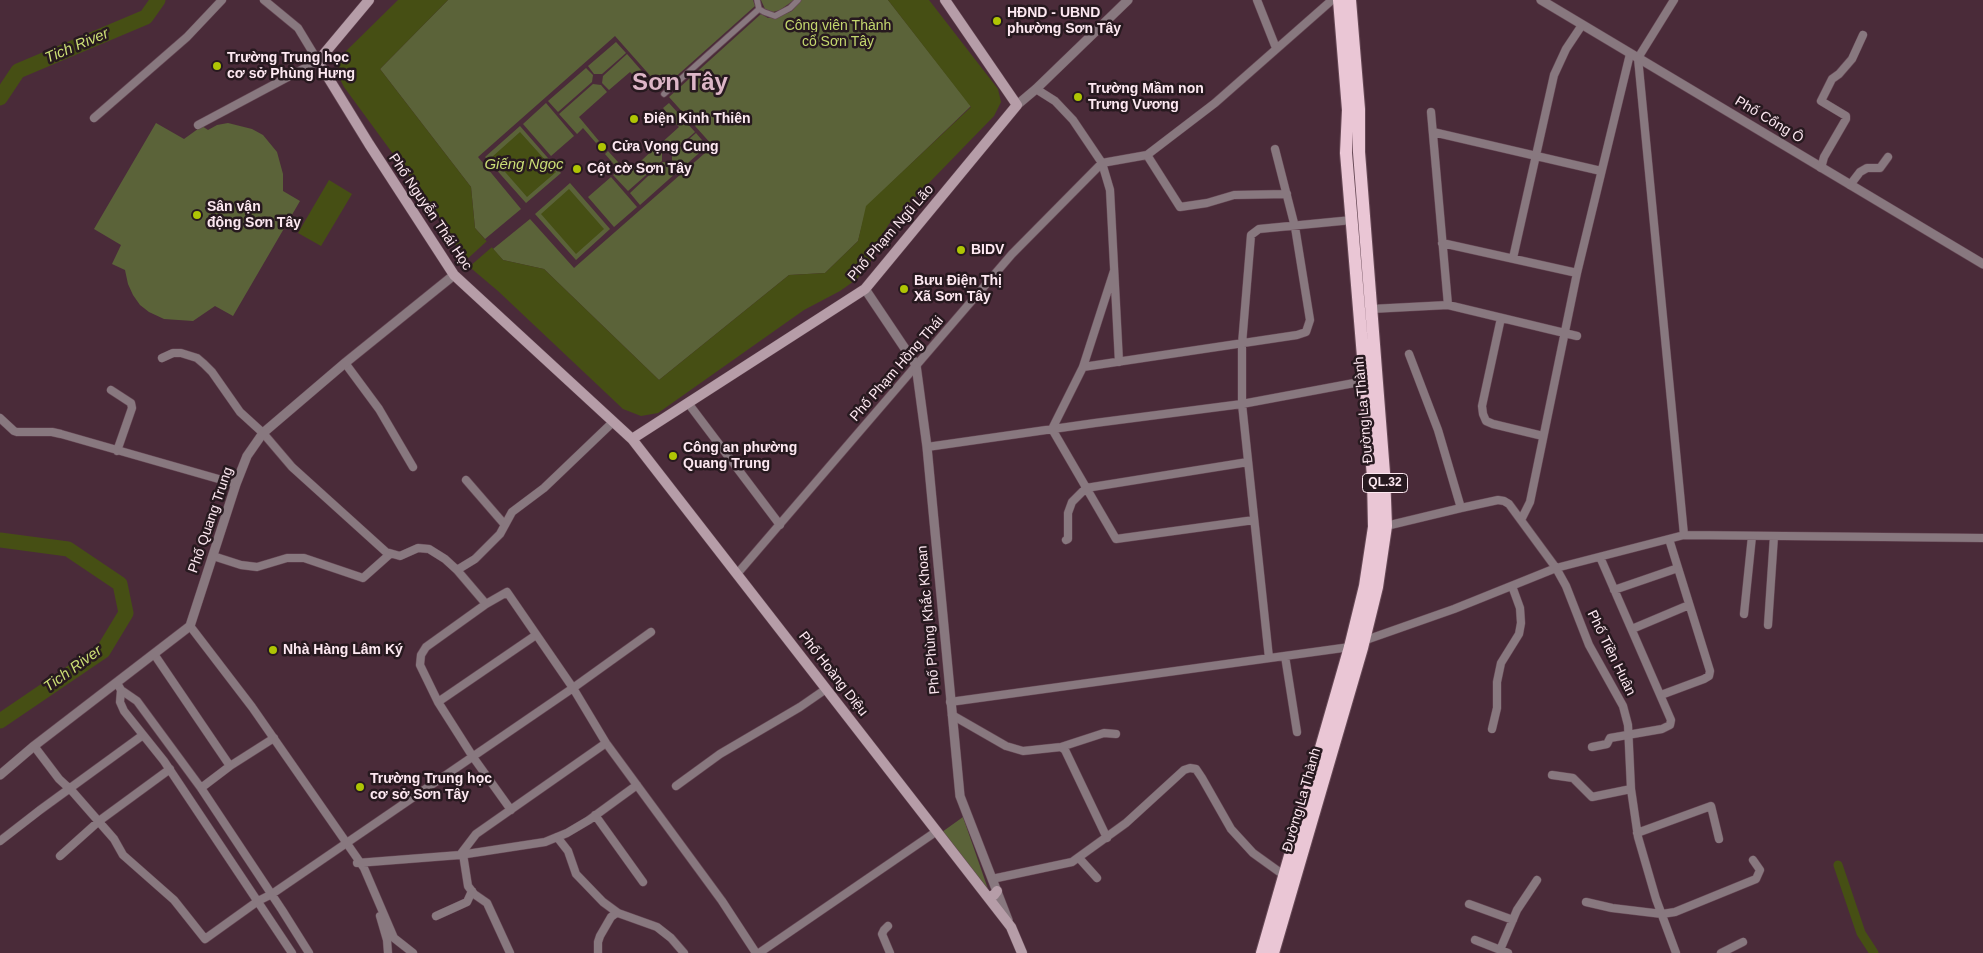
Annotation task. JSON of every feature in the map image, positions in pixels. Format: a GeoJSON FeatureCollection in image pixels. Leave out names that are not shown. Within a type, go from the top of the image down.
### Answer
{"type":"FeatureCollection","features":[{"type":"Feature","properties":{"kind":"highway","name":"Đường La Thành"},"geometry":{"type":"LineString","coordinates":[[1262,953],[1350,647],[1365,586],[1374,527],[1373,477],[1346,152],[1348,110],[1339,0]]}},
{"type":"Feature","properties":{"kind":"highway","name":"Đường La Thành"},"geometry":{"type":"LineString","coordinates":[[1273,953],[1363,641],[1377,587],[1386,526],[1384,473],[1359,152],[1359,110],[1350,0]]}},
{"type":"Feature","properties":{"kind":"main road"},"geometry":{"type":"LineString","coordinates":[[318,61],[369,0]]}},
{"type":"Feature","properties":{"kind":"main road"},"geometry":{"type":"LineString","coordinates":[[945,0],[1017,105]]}},
{"type":"Feature","properties":{"kind":"main road","name":"Phố Nguyễn Thái Học"},"geometry":{"type":"LineString","coordinates":[[318,61],[368,144],[454,275],[632,439]]}},
{"type":"Feature","properties":{"kind":"main road","name":"Phố Phạm Ngũ Lão"},"geometry":{"type":"LineString","coordinates":[[632,439],[865,289],[1017,105]]}},
{"type":"Feature","properties":{"kind":"main road","name":"Phố Hoàng Diệu"},"geometry":{"type":"LineString","coordinates":[[632,439],[937,831],[992,894],[1011,927],[1022,953]]}},
{"type":"Feature","properties":{"kind":"street"},"geometry":{"type":"LineString","coordinates":[[94,118],[187,37],[222,0]]}},
{"type":"Feature","properties":{"kind":"street"},"geometry":{"type":"LineString","coordinates":[[198,125],[318,61],[298,28],[264,0]]}},
{"type":"Feature","properties":{"kind":"street"},"geometry":{"type":"LineString","coordinates":[[757,0],[760,9],[769,15],[775,16],[790,8],[798,0]]}},
{"type":"Feature","properties":{"kind":"street"},"geometry":{"type":"LineString","coordinates":[[1017,105],[1128,0]]}},
{"type":"Feature","properties":{"kind":"street"},"geometry":{"type":"LineString","coordinates":[[1257,0],[1276,48]]}},
{"type":"Feature","properties":{"kind":"street"},"geometry":{"type":"LineString","coordinates":[[1102,163],[1147,155],[1215,103],[1332,0]]}},
{"type":"Feature","properties":{"kind":"street","name":"Phố Cổng Ô"},"geometry":{"type":"LineString","coordinates":[[1541,0],[1983,264]]}},
{"type":"Feature","properties":{"kind":"street"},"geometry":{"type":"LineString","coordinates":[[1521,520],[1530,502],[1577,273],[1601,171],[1634,56],[1674,0]]}},
{"type":"Feature","properties":{"kind":"street"},"geometry":{"type":"LineString","coordinates":[[664,94],[760,9]]}},
{"type":"Feature","properties":{"kind":"street"},"geometry":{"type":"LineString","coordinates":[[1513,258],[1554,75],[1566,49],[1582,25]]}},
{"type":"Feature","properties":{"kind":"street"},"geometry":{"type":"LineString","coordinates":[[1821,168],[1824,157],[1846,119],[1846,116],[1821,101],[1832,79],[1840,74],[1852,59],[1863,35]]}},
{"type":"Feature","properties":{"kind":"street"},"geometry":{"type":"LineString","coordinates":[[1634,56],[1684,535]]}},
{"type":"Feature","properties":{"kind":"street"},"geometry":{"type":"LineString","coordinates":[[1036,89],[1055,101],[1073,120],[1102,163],[1110,190],[1119,362]]}},
{"type":"Feature","properties":{"kind":"street"},"geometry":{"type":"LineString","coordinates":[[1431,112],[1448,305]]}},
{"type":"Feature","properties":{"kind":"street"},"geometry":{"type":"LineString","coordinates":[[1433,132],[1601,171]]}},
{"type":"Feature","properties":{"kind":"street"},"geometry":{"type":"LineString","coordinates":[[1083,367],[1242,344],[1306,332],[1310,320],[1294,224],[1275,149]]}},
{"type":"Feature","properties":{"kind":"street"},"geometry":{"type":"LineString","coordinates":[[1147,155],[1180,207],[1234,195],[1286,194]]}},
{"type":"Feature","properties":{"kind":"street"},"geometry":{"type":"LineString","coordinates":[[1850,185],[1860,172],[1868,168],[1880,168],[1888,156]]}},
{"type":"Feature","properties":{"kind":"street","name":"Phố Phạm Hồng Thái"},"geometry":{"type":"LineString","coordinates":[[737,574],[1012,254],[1102,163]]}},
{"type":"Feature","properties":{"kind":"street"},"geometry":{"type":"LineString","coordinates":[[1269,658],[1242,404],[1242,344],[1251,235],[1259,229],[1294,224],[1352,220]]}},
{"type":"Feature","properties":{"kind":"street"},"geometry":{"type":"LineString","coordinates":[[1442,243],[1577,273]]}},
{"type":"Feature","properties":{"kind":"street"},"geometry":{"type":"LineString","coordinates":[[1052,429],[1083,367],[1114,271]]}},
{"type":"Feature","properties":{"kind":"street","name":"Phố Quang Trung"},"geometry":{"type":"LineString","coordinates":[[190,626],[236,484],[247,456],[263,434],[345,363],[454,275]]}},
{"type":"Feature","properties":{"kind":"street","name":"Phố Phùng Khắc Khoan"},"geometry":{"type":"LineString","coordinates":[[865,289],[916,365],[927,447],[960,796],[992,879],[992,894]]}},
{"type":"Feature","properties":{"kind":"street"},"geometry":{"type":"LineString","coordinates":[[1371,309],[1448,305],[1577,336]]}},
{"type":"Feature","properties":{"kind":"street"},"geometry":{"type":"LineString","coordinates":[[1501,318],[1482,406],[1483,414],[1486,421],[1493,424],[1543,436]]}},
{"type":"Feature","properties":{"kind":"street"},"geometry":{"type":"LineString","coordinates":[[162,358],[173,353],[181,353],[197,358],[212,372],[240,412],[263,434],[292,467],[377,545],[390,554],[400,556],[418,548],[429,549],[445,559],[457,570],[486,604]]}},
{"type":"Feature","properties":{"kind":"street"},"geometry":{"type":"LineString","coordinates":[[1409,354],[1438,430],[1460,508]]}},
{"type":"Feature","properties":{"kind":"street"},"geometry":{"type":"LineString","coordinates":[[345,363],[379,409],[414,467]]}},
{"type":"Feature","properties":{"kind":"street"},"geometry":{"type":"LineString","coordinates":[[927,447],[1242,404],[1365,381]]}},
{"type":"Feature","properties":{"kind":"street"},"geometry":{"type":"LineString","coordinates":[[111,390],[131,403],[132,408],[117,451]]}},
{"type":"Feature","properties":{"kind":"street"},"geometry":{"type":"LineString","coordinates":[[688,403],[780,525]]}},
{"type":"Feature","properties":{"kind":"street"},"geometry":{"type":"LineString","coordinates":[[0,418],[18,432],[52,432],[236,484]]}},
{"type":"Feature","properties":{"kind":"street"},"geometry":{"type":"LineString","coordinates":[[457,570],[475,559],[500,534],[512,512],[544,488],[613,422]]}},
{"type":"Feature","properties":{"kind":"street"},"geometry":{"type":"LineString","coordinates":[[1052,429],[1116,539],[1254,520]]}},
{"type":"Feature","properties":{"kind":"street"},"geometry":{"type":"LineString","coordinates":[[1066,540],[1068,539],[1068,513],[1072,502],[1086,488],[1248,462]]}},
{"type":"Feature","properties":{"kind":"street"},"geometry":{"type":"LineString","coordinates":[[466,480],[505,525]]}},
{"type":"Feature","properties":{"kind":"street","name":"Phố Tiền Huân"},"geometry":{"type":"LineString","coordinates":[[1386,526],[1460,508],[1498,500],[1504,501],[1509,504],[1556,568],[1566,586],[1589,644],[1620,699],[1628,725],[1631,789],[1642,858],[1676,953]]}},
{"type":"Feature","properties":{"kind":"street"},"geometry":{"type":"LineString","coordinates":[[1363,641],[1556,568],[1684,535],[1983,538]]}},
{"type":"Feature","properties":{"kind":"street"},"geometry":{"type":"LineString","coordinates":[[1744,614],[1752,536]]}},
{"type":"Feature","properties":{"kind":"street"},"geometry":{"type":"LineString","coordinates":[[1768,625],[1774,536]]}},
{"type":"Feature","properties":{"kind":"street"},"geometry":{"type":"LineString","coordinates":[[1661,696],[1709,676],[1710,671],[1669,539]]}},
{"type":"Feature","properties":{"kind":"street"},"geometry":{"type":"LineString","coordinates":[[213,556],[257,567],[287,558],[304,558],[364,578],[390,554]]}},
{"type":"Feature","properties":{"kind":"street"},"geometry":{"type":"LineString","coordinates":[[1592,746],[1607,744],[1610,738],[1662,729],[1670,725],[1671,720],[1600,557]]}},
{"type":"Feature","properties":{"kind":"street"},"geometry":{"type":"LineString","coordinates":[[1614,590],[1678,568]]}},
{"type":"Feature","properties":{"kind":"street"},"geometry":{"type":"LineString","coordinates":[[1492,729],[1497,708],[1497,682],[1501,663],[1519,634],[1521,623],[1520,608],[1512,586]]}},
{"type":"Feature","properties":{"kind":"street"},"geometry":{"type":"LineString","coordinates":[[512,810],[472,757],[438,702],[420,665],[421,655],[426,647],[486,604],[507,592],[573,688],[606,743],[722,900],[758,953],[937,831]]}},
{"type":"Feature","properties":{"kind":"street"},"geometry":{"type":"LineString","coordinates":[[1632,629],[1689,605]]}},
{"type":"Feature","properties":{"kind":"street"},"geometry":{"type":"LineString","coordinates":[[0,775],[34,746],[119,686],[154,654],[190,626],[252,707],[360,862],[394,938],[412,953]]}},
{"type":"Feature","properties":{"kind":"street"},"geometry":{"type":"LineString","coordinates":[[34,746],[59,779],[114,839],[123,855],[174,900],[205,940],[258,901],[272,894],[347,843],[573,688],[651,632]]}},
{"type":"Feature","properties":{"kind":"street"},"geometry":{"type":"LineString","coordinates":[[438,702],[536,635]]}},
{"type":"Feature","properties":{"kind":"street"},"geometry":{"type":"LineString","coordinates":[[950,702],[1350,647]]}},
{"type":"Feature","properties":{"kind":"street"},"geometry":{"type":"LineString","coordinates":[[154,654],[230,766]]}},
{"type":"Feature","properties":{"kind":"street"},"geometry":{"type":"LineString","coordinates":[[1285,656],[1297,732]]}},
{"type":"Feature","properties":{"kind":"street"},"geometry":{"type":"LineString","coordinates":[[119,686],[120,702],[124,711],[170,769],[292,953]]}},
{"type":"Feature","properties":{"kind":"street"},"geometry":{"type":"LineString","coordinates":[[119,686],[137,701],[201,788],[309,953]]}},
{"type":"Feature","properties":{"kind":"street"},"geometry":{"type":"LineString","coordinates":[[676,786],[720,754],[800,707],[826,688]]}},
{"type":"Feature","properties":{"kind":"street"},"geometry":{"type":"LineString","coordinates":[[952,715],[1006,746],[1023,751],[1061,748],[1104,733],[1116,734]]}},
{"type":"Feature","properties":{"kind":"street"},"geometry":{"type":"LineString","coordinates":[[0,841],[143,735]]}},
{"type":"Feature","properties":{"kind":"street"},"geometry":{"type":"LineString","coordinates":[[201,788],[230,766],[274,738]]}},
{"type":"Feature","properties":{"kind":"street"},"geometry":{"type":"LineString","coordinates":[[510,953],[487,903],[468,886],[461,854],[476,834],[606,743]]}},
{"type":"Feature","properties":{"kind":"street"},"geometry":{"type":"LineString","coordinates":[[1061,748],[1065,750],[1107,838]]}},
{"type":"Feature","properties":{"kind":"street"},"geometry":{"type":"LineString","coordinates":[[992,879],[1072,862],[1126,823],[1184,770],[1190,768],[1196,769],[1231,829],[1253,853],[1285,876]]}},
{"type":"Feature","properties":{"kind":"street"},"geometry":{"type":"LineString","coordinates":[[60,856],[99,821],[170,769]]}},
{"type":"Feature","properties":{"kind":"street"},"geometry":{"type":"LineString","coordinates":[[1552,775],[1573,778],[1592,797],[1631,789]]}},
{"type":"Feature","properties":{"kind":"street"},"geometry":{"type":"LineString","coordinates":[[388,953],[387,940],[375,904],[356,864],[360,862],[461,854],[545,842],[595,816],[637,785]]}},
{"type":"Feature","properties":{"kind":"street"},"geometry":{"type":"LineString","coordinates":[[1637,833],[1711,806],[1719,839]]}},
{"type":"Feature","properties":{"kind":"street"},"geometry":{"type":"LineString","coordinates":[[595,816],[643,882]]}},
{"type":"Feature","properties":{"kind":"street"},"geometry":{"type":"LineString","coordinates":[[557,837],[568,851],[576,874],[603,902],[618,913],[657,927],[671,938],[684,953]]}},
{"type":"Feature","properties":{"kind":"street"},"geometry":{"type":"LineString","coordinates":[[1079,858],[1097,878]]}},
{"type":"Feature","properties":{"kind":"street"},"geometry":{"type":"LineString","coordinates":[[1586,902],[1612,908],[1662,914],[1675,912],[1756,879],[1760,870],[1753,860]]}},
{"type":"Feature","properties":{"kind":"street"},"geometry":{"type":"LineString","coordinates":[[1500,950],[1517,910],[1537,880]]}},
{"type":"Feature","properties":{"kind":"street"},"geometry":{"type":"LineString","coordinates":[[436,916],[467,902],[472,891]]}},
{"type":"Feature","properties":{"kind":"street"},"geometry":{"type":"LineString","coordinates":[[1469,904],[1513,920]]}},
{"type":"Feature","properties":{"kind":"street"},"geometry":{"type":"LineString","coordinates":[[598,953],[600,936],[611,917],[618,913]]}},
{"type":"Feature","properties":{"kind":"street"},"geometry":{"type":"LineString","coordinates":[[888,926],[882,934],[890,953]]}},
{"type":"Feature","properties":{"kind":"street"},"geometry":{"type":"LineString","coordinates":[[1475,940],[1508,953]]}},
{"type":"Feature","properties":{"kind":"street"},"geometry":{"type":"LineString","coordinates":[[1721,953],[1743,942]]}},
{"type":"Feature","properties":{"kind":"green space"},"geometry":{"type":"Polygon","coordinates":[[[448,0],[753,0],[755,6],[662,89],[615,36],[478,157],[521,209],[485,239],[475,228],[471,187],[380,69],[448,0]]]}},
{"type":"Feature","properties":{"kind":"green space"},"geometry":{"type":"Polygon","coordinates":[[[761,0],[794,0],[780,10],[773,12],[765,9],[761,0]]]}},
{"type":"Feature","properties":{"kind":"green space","name":"Công viên Thành cổ Sơn Tây"},"geometry":{"type":"Polygon","coordinates":[[[801,0],[888,0],[971,106],[867,206],[858,241],[825,273],[789,275],[659,380],[544,269],[503,260],[493,249],[530,219],[574,268],[713,146],[669,97],[761,14],[768,18],[778,17],[792,11],[801,0]]]}},
{"type":"Feature","properties":{"kind":"green space"},"geometry":{"type":"Polygon","coordinates":[[[616,42],[626,53],[602,74],[594,74],[588,66],[616,42]]]}},
{"type":"Feature","properties":{"kind":"green space"},"geometry":{"type":"Polygon","coordinates":[[[627,54],[654,85],[648,90],[630,72],[609,90],[602,83],[603,76],[627,54]]]}},
{"type":"Feature","properties":{"kind":"green space"},"geometry":{"type":"Polygon","coordinates":[[[586,68],[593,75],[592,82],[558,112],[548,101],[586,68]]]}},
{"type":"Feature","properties":{"kind":"green space"},"geometry":{"type":"Polygon","coordinates":[[[593,84],[601,85],[607,92],[579,117],[599,141],[596,143],[583,128],[577,134],[559,114],[593,84]]]}},
{"type":"Feature","properties":{"kind":"green space"},"geometry":{"type":"Polygon","coordinates":[[[546,103],[574,136],[551,156],[523,124],[546,103]]]}},
{"type":"Feature","properties":{"kind":"green space"},"geometry":{"type":"Polygon","coordinates":[[[669,103],[695,132],[671,153],[664,152],[658,146],[679,127],[663,108],[669,103]]]}},
{"type":"Feature","properties":{"kind":"green space","name":"Sân vận động Sơn Tây"},"geometry":{"type":"Polygon","coordinates":[[[156,123],[184,139],[202,126],[208,130],[217,125],[228,123],[252,129],[263,135],[277,152],[283,174],[283,191],[300,201],[233,316],[215,306],[193,321],[164,319],[149,312],[140,305],[133,295],[125,270],[112,264],[121,245],[94,229],[156,123]]]}},
{"type":"Feature","properties":{"kind":"green space","name":"Giếng Ngọc"},"geometry":{"type":"Polygon","coordinates":[[[520,126],[561,173],[526,203],[485,157],[520,126]]]}},
{"type":"Feature","properties":{"kind":"green space"},"geometry":{"type":"Polygon","coordinates":[[[696,133],[707,146],[679,171],[672,162],[672,154],[696,133]]]}},
{"type":"Feature","properties":{"kind":"green space"},"geometry":{"type":"Polygon","coordinates":[[[656,147],[662,154],[662,161],[628,191],[613,175],[619,170],[605,154],[608,151],[628,173],[656,147]]]}},
{"type":"Feature","properties":{"kind":"green space"},"geometry":{"type":"Polygon","coordinates":[[[663,162],[670,163],[677,172],[640,205],[630,193],[663,162]]]}},
{"type":"Feature","properties":{"kind":"green space"},"geometry":{"type":"Polygon","coordinates":[[[611,177],[637,207],[614,227],[588,197],[611,177]]]}},
{"type":"Feature","properties":{"kind":"green space","name":"Giếng Ngọc"},"geometry":{"type":"Polygon","coordinates":[[[570,183],[610,229],[576,260],[535,214],[570,183]]]}},
{"type":"Feature","properties":{"kind":"green space"},"geometry":{"type":"Polygon","coordinates":[[[963,817],[988,889],[942,832],[963,817]]]}},
{"type":"Feature","properties":{"kind":"water"},"geometry":{"type":"Polygon","coordinates":[[[398,0],[448,0],[380,69],[471,187],[475,228],[503,260],[544,269],[659,380],[789,275],[825,273],[858,241],[866,206],[971,107],[888,0],[929,0],[998,89],[1001,102],[994,116],[889,224],[879,240],[870,263],[857,279],[840,291],[804,310],[658,413],[641,416],[623,409],[498,291],[466,264],[443,222],[344,87],[337,73],[341,56],[398,0]]]}},
{"type":"Feature","properties":{"kind":"water","name":"Giếng Ngọc"},"geometry":{"type":"Polygon","coordinates":[[[520,132],[556,172],[527,197],[492,157],[520,132]]]}},
{"type":"Feature","properties":{"kind":"water"},"geometry":{"type":"Polygon","coordinates":[[[329,180],[352,194],[321,246],[298,233],[329,180]]]}},
{"type":"Feature","properties":{"kind":"water","name":"Giếng Ngọc"},"geometry":{"type":"Polygon","coordinates":[[[569,189],[604,229],[576,254],[541,214],[569,189]]]}},
{"type":"Feature","properties":{"kind":"pier"},"geometry":{"type":"Polygon","coordinates":[[[487,241],[492,247],[469,267],[464,262],[487,241]]]}},
{"type":"Feature","properties":{"kind":"waterway","name":"Tich River"},"geometry":{"type":"LineString","coordinates":[[0,98],[18,71],[146,17],[158,0]]}},
{"type":"Feature","properties":{"kind":"waterway","name":"Tich River"},"geometry":{"type":"LineString","coordinates":[[0,540],[68,549],[120,584],[126,613],[103,651],[0,721]]}},
{"type":"Feature","properties":{"kind":"waterway"},"geometry":{"type":"LineString","coordinates":[[1838,865],[1861,933],[1874,953]]}},
{"type":"Feature","properties":{"kind":"place","name":"HĐND - UBND phường Sơn Tây"},"geometry":{"type":"Point","coordinates":[997,21]}},
{"type":"Feature","properties":{"kind":"place","name":"Trường Trung học cơ sở Phùng Hưng"},"geometry":{"type":"Point","coordinates":[217,66]}},
{"type":"Feature","properties":{"kind":"place","name":"Trường Mầm non Trưng Vương"},"geometry":{"type":"Point","coordinates":[1078,97]}},
{"type":"Feature","properties":{"kind":"place","name":"Điện Kinh Thiên"},"geometry":{"type":"Point","coordinates":[634,119]}},
{"type":"Feature","properties":{"kind":"place","name":"Cửa Vọng Cung"},"geometry":{"type":"Point","coordinates":[602,147]}},
{"type":"Feature","properties":{"kind":"place","name":"Cột cờ Sơn Tây"},"geometry":{"type":"Point","coordinates":[577,169]}},
{"type":"Feature","properties":{"kind":"place","name":"Sân vận động Sơn Tây"},"geometry":{"type":"Point","coordinates":[197,215]}},
{"type":"Feature","properties":{"kind":"place","name":"BIDV"},"geometry":{"type":"Point","coordinates":[961,250]}},
{"type":"Feature","properties":{"kind":"place","name":"Bưu Điện Thị Xã Sơn Tây"},"geometry":{"type":"Point","coordinates":[904,289]}},
{"type":"Feature","properties":{"kind":"place","name":"Công an phường Quang Trung"},"geometry":{"type":"Point","coordinates":[673,456]}},
{"type":"Feature","properties":{"kind":"place","name":"Nhà Hàng Lâm Ký"},"geometry":{"type":"Point","coordinates":[273,650]}},
{"type":"Feature","properties":{"kind":"place","name":"Trường Trung học cơ sở Sơn Tây"},"geometry":{"type":"Point","coordinates":[360,787]}},
{"type":"Feature","properties":{"kind":"district","name":"Sơn Tây"},"geometry":{"type":"Point","coordinates":[680,83]}}]}
